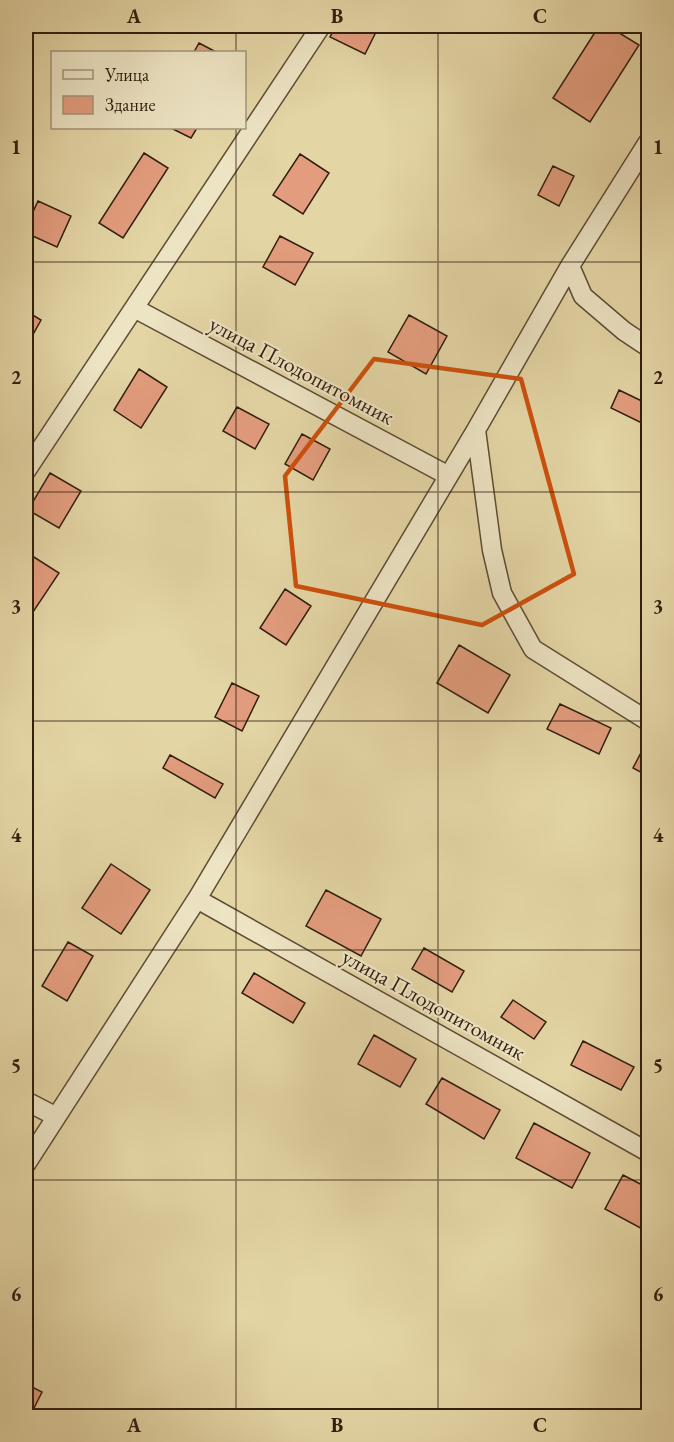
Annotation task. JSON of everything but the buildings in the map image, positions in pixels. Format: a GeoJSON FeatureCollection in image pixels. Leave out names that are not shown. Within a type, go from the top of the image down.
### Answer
{"type":"FeatureCollection","features":[{"type":"Feature","properties":{"kind":"street"},"geometry":{"type":"LineString","coordinates":[[26,471],[321,26]]}},
{"type":"Feature","properties":{"kind":"street"},"geometry":{"type":"LineString","coordinates":[[26,1164],[197,899],[447,475],[476,430],[570,266],[648,142]]}},
{"type":"Feature","properties":{"kind":"street"},"geometry":{"type":"LineString","coordinates":[[570,266],[583,296],[624,331],[648,347]]}},
{"type":"Feature","properties":{"kind":"street","name":"улица Плодопитомник"},"geometry":{"type":"LineString","coordinates":[[134,308],[447,475]]}},
{"type":"Feature","properties":{"kind":"street"},"geometry":{"type":"LineString","coordinates":[[476,430],[492,550],[502,593],[533,649],[648,721]]}},
{"type":"Feature","properties":{"kind":"street","name":"улица Плодопитомник"},"geometry":{"type":"LineString","coordinates":[[197,899],[648,1152]]}},
{"type":"Feature","properties":{"kind":"street"},"geometry":{"type":"LineString","coordinates":[[26,1101],[55,1116]]}},
{"type":"Feature","properties":{"kind":"highlighted area"},"geometry":{"type":"Polygon","coordinates":[[[374,359],[521,379],[574,574],[482,625],[296,586],[285,476],[374,359]]]}}]}
